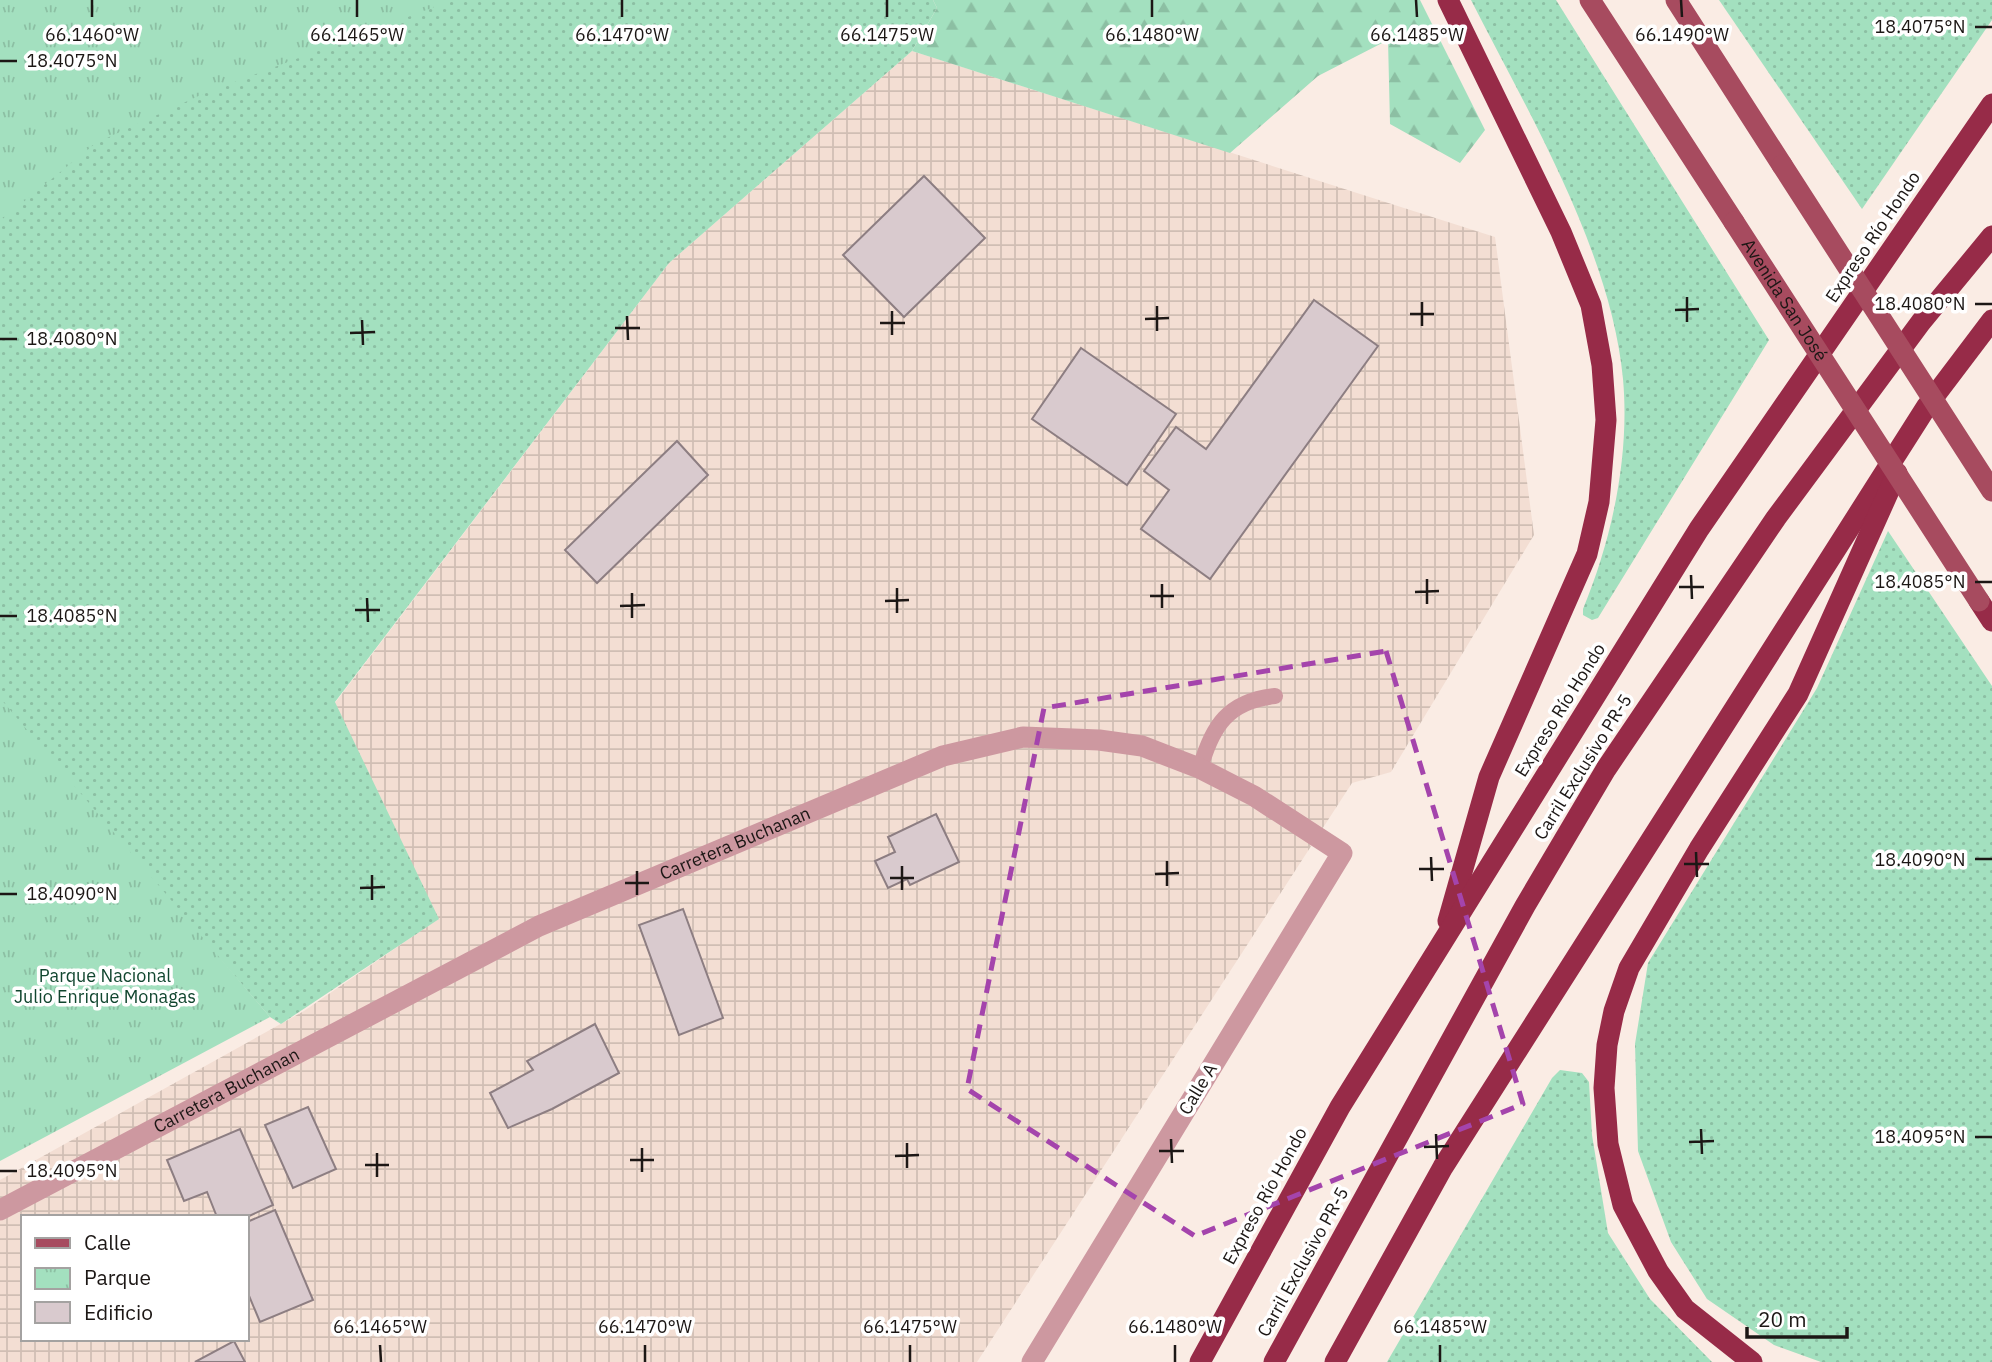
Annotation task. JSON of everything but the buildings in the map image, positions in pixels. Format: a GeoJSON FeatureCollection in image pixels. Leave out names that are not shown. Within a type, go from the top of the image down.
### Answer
{"type":"FeatureCollection","features":[{"type":"Feature","properties":{"kind":"highway"},"geometry":{"type":"LineString","coordinates":[[1441,944],[1489,777],[1587,554],[1599,502],[1606,420],[1602,365],[1591,305],[1562,232],[1448,0]]}},
{"type":"Feature","properties":{"kind":"highway","name":"Expreso Río Hondo"},"geometry":{"type":"LineString","coordinates":[[1200,1362],[1340,1108],[1699,529],[1992,104]]}},
{"type":"Feature","properties":{"kind":"highway","name":"Carril Exclusivo PR-5"},"geometry":{"type":"LineString","coordinates":[[1274,1362],[1525,906],[1606,769],[1776,518],[1921,322],[1992,236]]}},
{"type":"Feature","properties":{"kind":"highway"},"geometry":{"type":"LineString","coordinates":[[1335,1362],[1443,1167],[1927,406],[1992,320]]}},
{"type":"Feature","properties":{"kind":"highway"},"geometry":{"type":"LineString","coordinates":[[1752,1362],[1685,1308],[1658,1271],[1623,1205],[1612,1166],[1605,1110],[1610,1027],[1629,968],[1699,849],[1798,694],[1927,406]]}},
{"type":"Feature","properties":{"kind":"highway"},"geometry":{"type":"LineString","coordinates":[[1979,601],[1992,621]]}},
{"type":"Feature","properties":{"kind":"main road","name":"Avenida San José"},"geometry":{"type":"LineString","coordinates":[[1590,0],[1979,601]]}},
{"type":"Feature","properties":{"kind":"main road"},"geometry":{"type":"LineString","coordinates":[[1676,0],[1992,491]]}},
{"type":"Feature","properties":{"kind":"street","name":"Carretera Buchanan"},"geometry":{"type":"LineString","coordinates":[[0,1210],[539,926],[943,756],[1023,737],[1099,740],[1142,746],[1200,769],[1254,796],[1342,853]]}},
{"type":"Feature","properties":{"kind":"street","name":"Calle A"},"geometry":{"type":"LineString","coordinates":[[1032,1362],[1342,853]]}},
{"type":"Feature","properties":{"kind":"lane"},"geometry":{"type":"LineString","coordinates":[[1200,769],[1208,740],[1219,723],[1246,702],[1276,696]]}},
{"type":"Feature","properties":{"kind":"highlighted area"},"geometry":{"type":"Polygon","coordinates":[[[1386,651],[1523,1104],[1195,1236],[967,1089],[1044,708],[1386,651]]]}},
{"type":"Feature","properties":{"kind":"shaded area"},"geometry":{"type":"Polygon","coordinates":[[[912,51],[1495,237],[1534,535],[1391,772],[1352,783],[977,1362],[0,1362],[0,1180],[304,1011],[438,919],[335,703],[669,263],[912,51]]]}},
{"type":"Feature","properties":{"kind":"green space"},"geometry":{"type":"Polygon","coordinates":[[[0,0],[453,0],[205,93],[96,143],[0,221],[0,0]]]}},
{"type":"Feature","properties":{"kind":"green space"},"geometry":{"type":"Polygon","coordinates":[[[46,0],[933,0],[937,8],[912,51],[669,263],[335,702],[439,919],[281,1024],[270,1017],[116,838],[0,805],[0,42],[46,0]]]}},
{"type":"Feature","properties":{"kind":"green space"},"geometry":{"type":"Polygon","coordinates":[[[933,0],[1420,0],[1485,130],[1460,163],[1390,124],[1388,40],[1318,76],[1230,153],[912,51],[937,8],[933,0]]]}},
{"type":"Feature","properties":{"kind":"green space"},"geometry":{"type":"Polygon","coordinates":[[[1471,0],[1556,0],[1769,340],[1598,618],[1592,620],[1583,615],[1583,609],[1610,526],[1624,438],[1623,379],[1615,331],[1585,233],[1564,184],[1471,0]]]}},
{"type":"Feature","properties":{"kind":"green space"},"geometry":{"type":"Polygon","coordinates":[[[1719,0],[1992,0],[1992,20],[1862,209],[1719,0]]]}},
{"type":"Feature","properties":{"kind":"green space"},"geometry":{"type":"Polygon","coordinates":[[[1888,531],[1992,686],[1992,1362],[1821,1362],[1774,1345],[1707,1299],[1671,1242],[1638,1151],[1635,1044],[1648,963],[1817,688],[1888,531]]]}},
{"type":"Feature","properties":{"kind":"green space","name":"Parque Nacional Julio Enrique Monagas"},"geometry":{"type":"Polygon","coordinates":[[[0,698],[270,1017],[0,1161],[0,698]]]}},
{"type":"Feature","properties":{"kind":"green space"},"geometry":{"type":"Polygon","coordinates":[[[1560,1070],[1582,1073],[1589,1082],[1592,1135],[1608,1233],[1650,1299],[1712,1362],[1387,1362],[1552,1078],[1560,1070]]]}}]}
